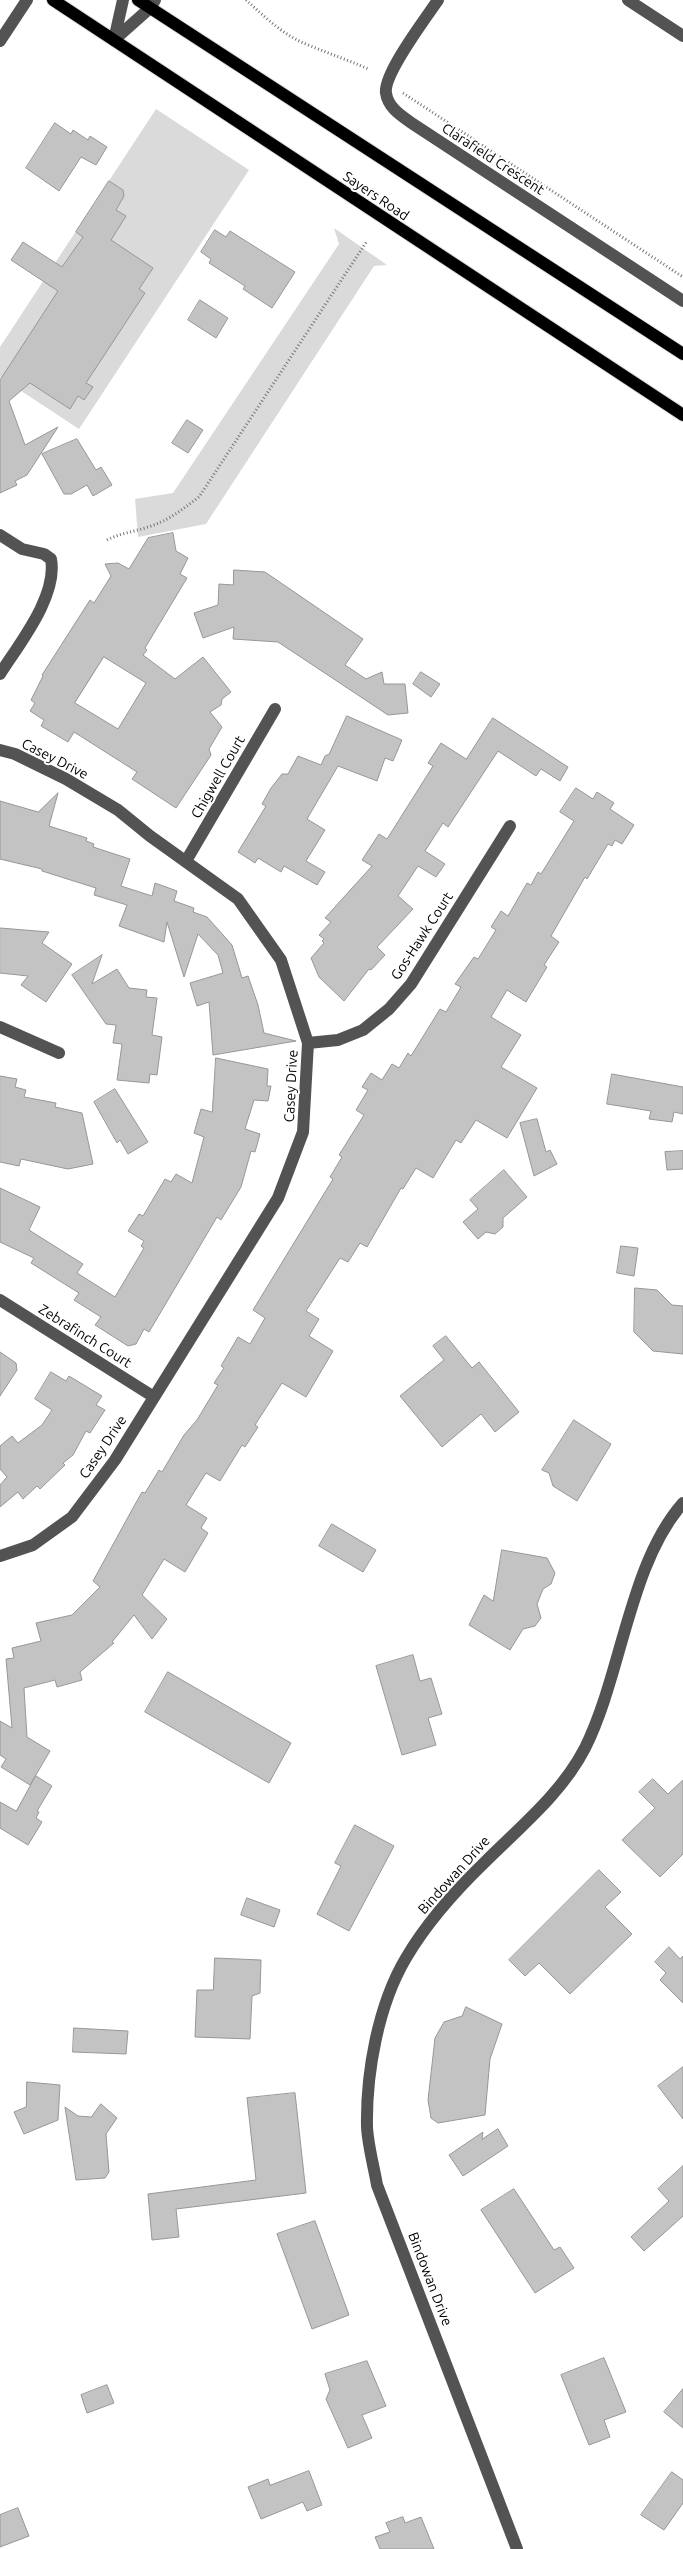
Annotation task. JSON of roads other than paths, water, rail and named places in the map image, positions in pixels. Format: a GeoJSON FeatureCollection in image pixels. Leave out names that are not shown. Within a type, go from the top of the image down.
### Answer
{"type":"FeatureCollection","features":[{"type":"Feature","properties":{"kind":"main road","name":"Sayers Road"},"geometry":{"type":"LineString","coordinates":[[53,0],[683,415]]}},
{"type":"Feature","properties":{"kind":"main road"},"geometry":{"type":"LineString","coordinates":[[138,0],[152,4],[683,354]]}},
{"type":"Feature","properties":{"kind":"street"},"geometry":{"type":"LineString","coordinates":[[0,41],[27,0]]}},
{"type":"Feature","properties":{"kind":"street"},"geometry":{"type":"LineString","coordinates":[[114,40],[123,0]]}},
{"type":"Feature","properties":{"kind":"street","name":"Clarafield Crescent"},"geometry":{"type":"LineString","coordinates":[[438,0],[393,67],[386,82],[385,92],[391,105],[413,124],[683,301]]}},
{"type":"Feature","properties":{"kind":"street"},"geometry":{"type":"LineString","coordinates":[[628,0],[683,36]]}},
{"type":"Feature","properties":{"kind":"street"},"geometry":{"type":"LineString","coordinates":[[114,40],[152,4]]}},
{"type":"Feature","properties":{"kind":"street"},"geometry":{"type":"LineString","coordinates":[[0,535],[22,549],[44,554],[51,558],[53,568],[47,595],[32,624],[0,674]]}},
{"type":"Feature","properties":{"kind":"street","name":"Chigwell Court"},"geometry":{"type":"LineString","coordinates":[[186,861],[275,709]]}},
{"type":"Feature","properties":{"kind":"street","name":"Casey Drive"},"geometry":{"type":"LineString","coordinates":[[0,750],[15,754],[66,779],[118,810],[150,836],[238,899],[281,960],[308,1043],[303,1132],[278,1198],[115,1460],[72,1516],[33,1545],[0,1556]]}},
{"type":"Feature","properties":{"kind":"street","name":"Gos-Hawk Court"},"geometry":{"type":"LineString","coordinates":[[308,1043],[338,1040],[363,1030],[389,1009],[411,984],[510,826]]}},
{"type":"Feature","properties":{"kind":"street"},"geometry":{"type":"LineString","coordinates":[[0,1027],[59,1053]]}},
{"type":"Feature","properties":{"kind":"street","name":"Zebrafinch Court"},"geometry":{"type":"LineString","coordinates":[[0,1300],[154,1397]]}},
{"type":"Feature","properties":{"kind":"street","name":"Bindowan Drive"},"geometry":{"type":"LineString","coordinates":[[517,2549],[377,2185],[367,2129],[370,2070],[382,2012],[405,1959],[439,1910],[550,1798],[584,1749],[607,1696],[624,1635],[650,1558],[674,1514],[683,1503]]}}]}
